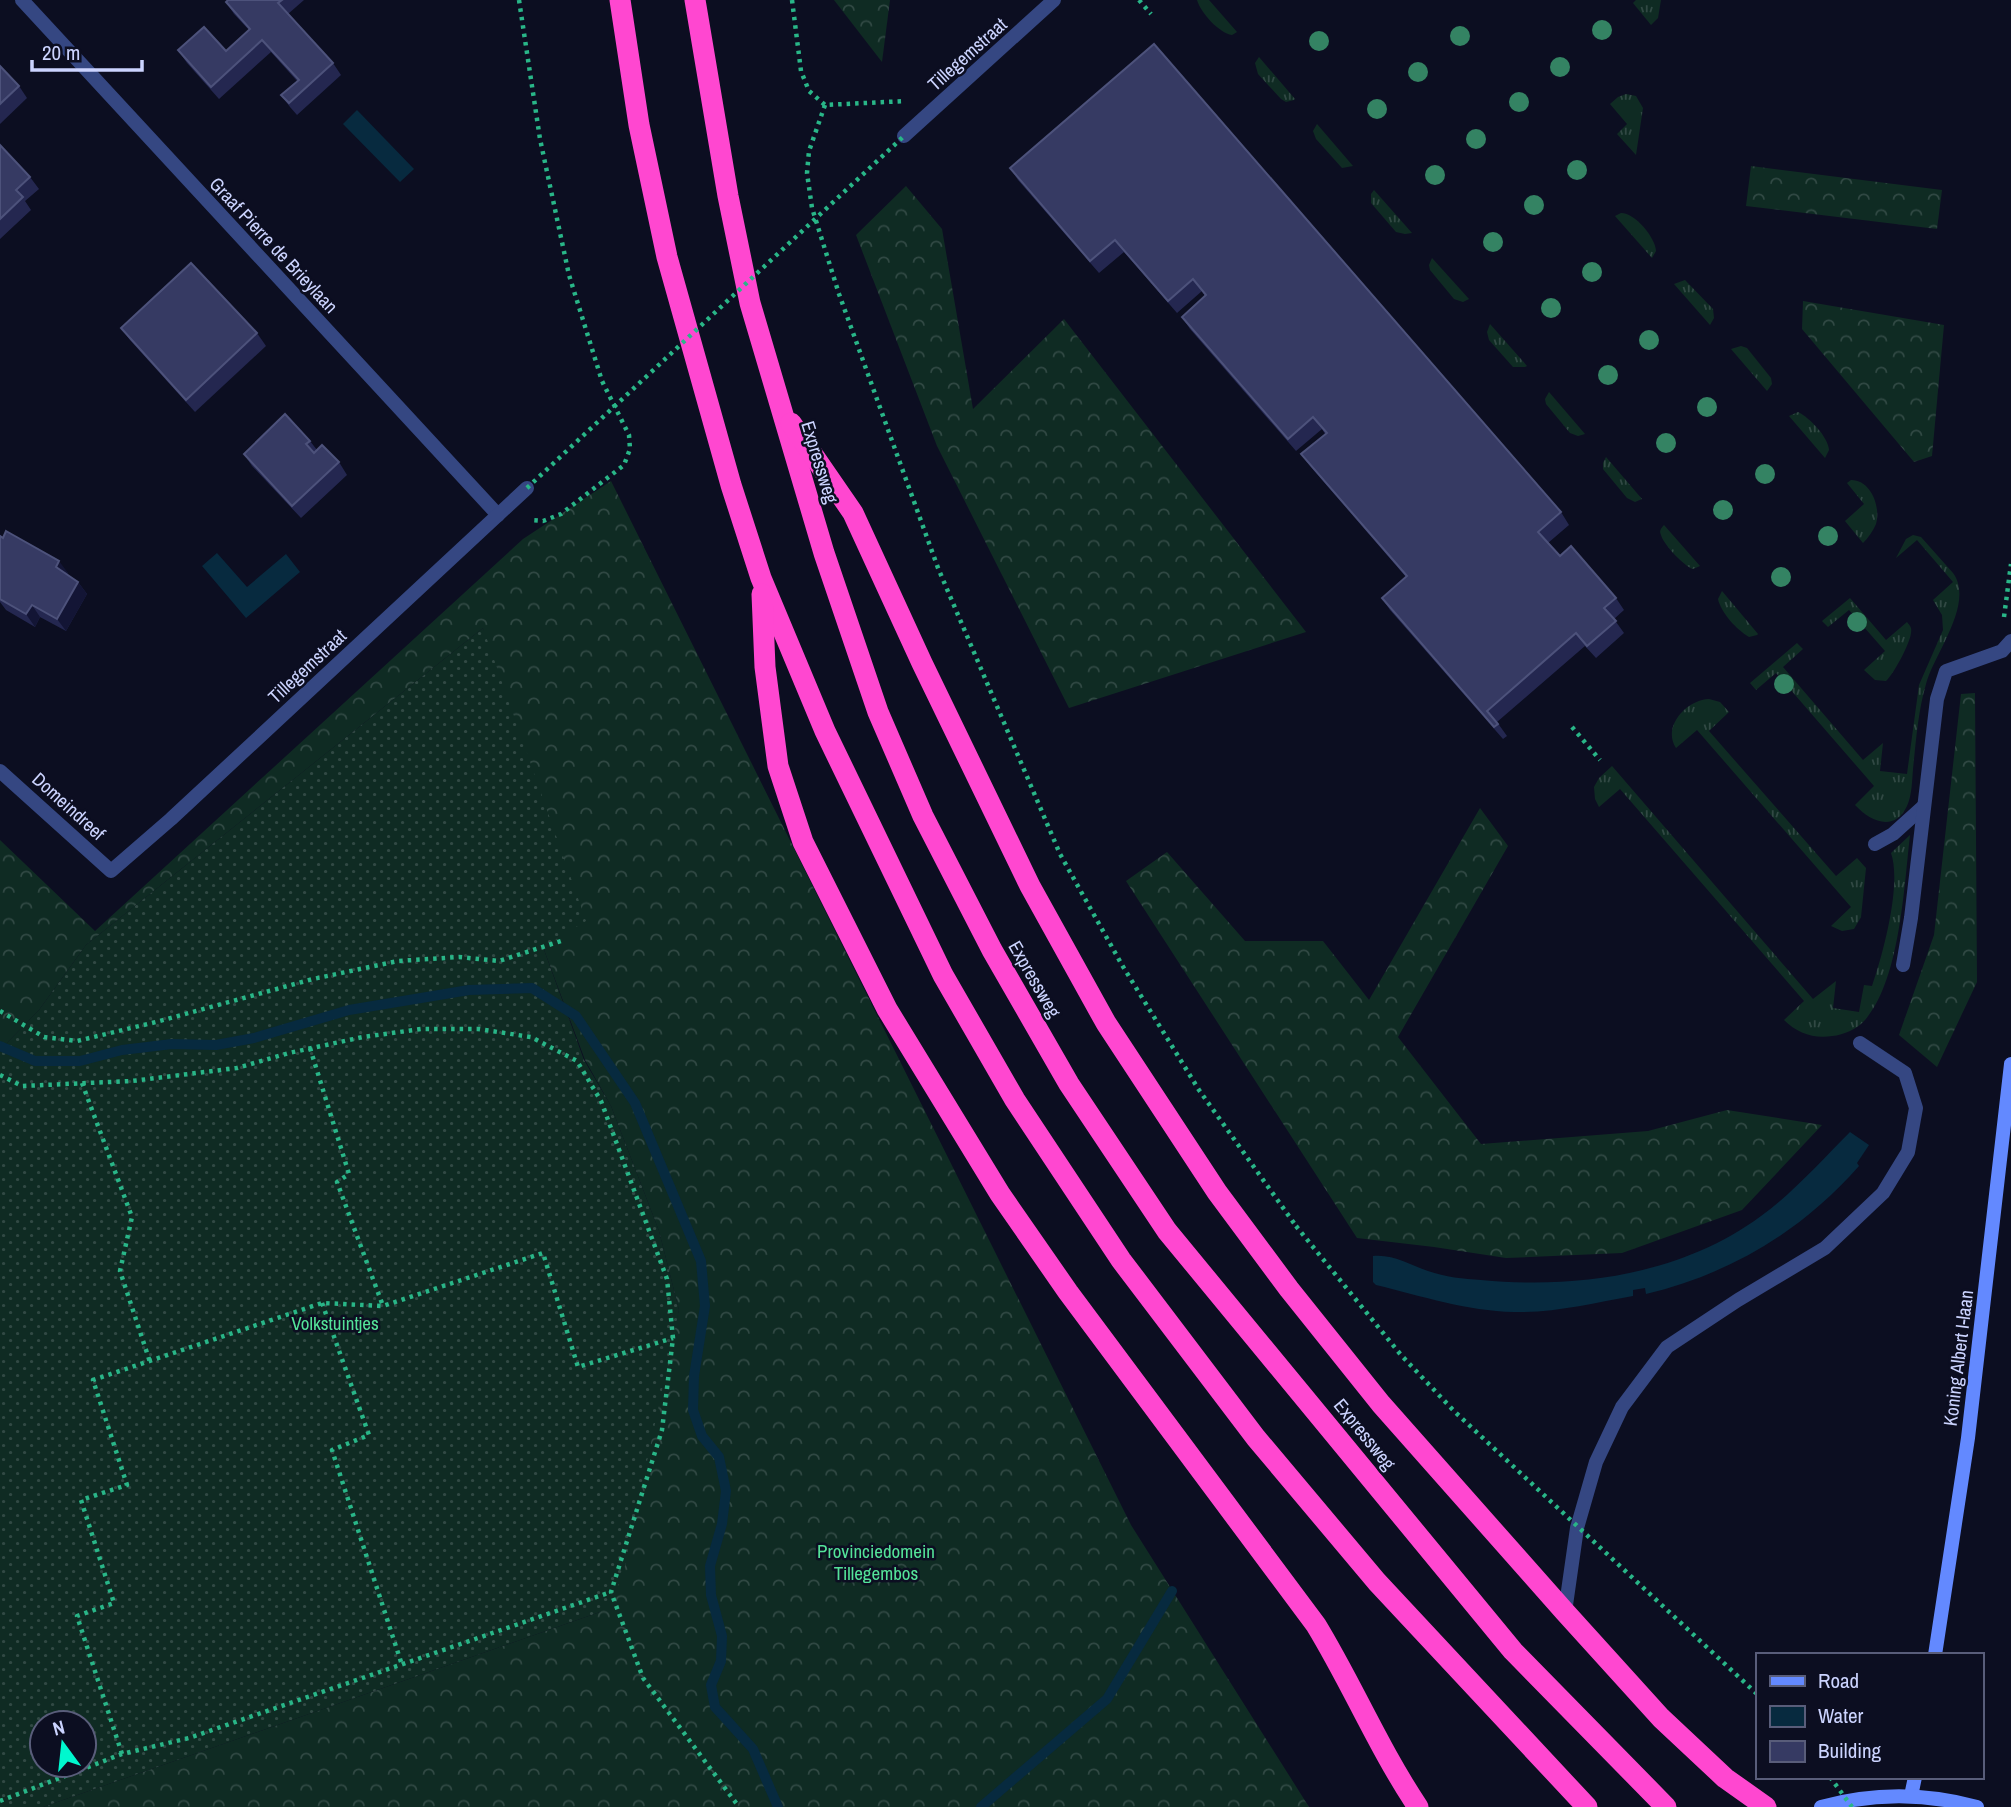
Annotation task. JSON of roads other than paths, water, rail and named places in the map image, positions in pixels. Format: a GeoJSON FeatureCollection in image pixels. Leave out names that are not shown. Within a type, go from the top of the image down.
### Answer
{"type":"FeatureCollection","features":[{"type":"Feature","properties":{"kind":"highway"},"geometry":{"type":"LineString","coordinates":[[620,0],[639,125],[667,257],[731,485],[761,578],[825,731],[943,975],[1015,1100],[1121,1261],[1256,1438],[1377,1582],[1587,1807]]}},
{"type":"Feature","properties":{"kind":"highway","name":"Expressweg"},"geometry":{"type":"LineString","coordinates":[[695,0],[728,197],[750,303],[824,553],[878,712],[923,817],[992,950],[1069,1084],[1167,1231],[1513,1651],[1665,1807]]}},
{"type":"Feature","properties":{"kind":"highway"},"geometry":{"type":"LineString","coordinates":[[780,407],[853,513],[962,747],[1043,909],[1107,1023],[1217,1192],[1289,1289],[1381,1404],[1565,1612],[1661,1718],[1725,1778],[1766,1807]]}},
{"type":"Feature","properties":{"kind":"highway"},"geometry":{"type":"LineString","coordinates":[[761,578],[765,667],[778,766],[803,842],[887,1009],[1000,1194],[1068,1292],[1316,1625],[1341,1667],[1382,1750],[1418,1807]]}},
{"type":"Feature","properties":{"kind":"main road","name":"Koning Albert I-laan"},"geometry":{"type":"LineString","coordinates":[[1935,1653],[1968,1438],[2011,1064]]}},
{"type":"Feature","properties":{"kind":"main road"},"geometry":{"type":"LineString","coordinates":[[1911,1796],[1915,1779]]}},
{"type":"Feature","properties":{"kind":"main road"},"geometry":{"type":"LineString","coordinates":[[1821,1807],[1868,1798],[1911,1796],[1976,1807]]}},
{"type":"Feature","properties":{"kind":"street","name":"Graaf Pierre de Brieylaan"},"geometry":{"type":"LineString","coordinates":[[22,0],[498,515]]}},
{"type":"Feature","properties":{"kind":"street","name":"Tillegemstraat"},"geometry":{"type":"LineString","coordinates":[[904,136],[1054,0]]}},
{"type":"Feature","properties":{"kind":"street","name":"Tillegemstraat"},"geometry":{"type":"LineString","coordinates":[[111,871],[171,819],[527,488]]}},
{"type":"Feature","properties":{"kind":"street"},"geometry":{"type":"LineString","coordinates":[[1903,965],[1911,918],[1934,713],[1946,671],[2002,651],[2011,641]]}},
{"type":"Feature","properties":{"kind":"street","name":"Domeindreef"},"geometry":{"type":"LineString","coordinates":[[0,771],[111,871]]}},
{"type":"Feature","properties":{"kind":"street"},"geometry":{"type":"LineString","coordinates":[[1875,844],[1893,834],[1924,806]]}},
{"type":"Feature","properties":{"kind":"street"},"geometry":{"type":"LineString","coordinates":[[1565,1612],[1577,1528],[1596,1462],[1622,1407],[1667,1347],[1738,1300],[1825,1248],[1883,1193],[1908,1152],[1916,1108],[1905,1073],[1860,1043]]}},
{"type":"Feature","properties":{"kind":"water"},"geometry":{"type":"Polygon","coordinates":[[[357,110],[414,169],[400,182],[343,124],[357,110]]]}},
{"type":"Feature","properties":{"kind":"water"},"geometry":{"type":"Polygon","coordinates":[[[217,553],[247,587],[286,554],[300,572],[246,618],[202,566],[217,553]]]}},
{"type":"Feature","properties":{"kind":"water"},"geometry":{"type":"Polygon","coordinates":[[[1850,1132],[1869,1145],[1857,1163],[1859,1166],[1813,1211],[1763,1247],[1707,1275],[1677,1285],[1646,1294],[1645,1288],[1633,1290],[1633,1296],[1574,1307],[1514,1312],[1444,1302],[1373,1282],[1373,1256],[1394,1258],[1448,1276],[1517,1282],[1591,1279],[1663,1265],[1730,1236],[1761,1216],[1796,1187],[1850,1132]]]}},
{"type":"Feature","properties":{"kind":"waterway"},"geometry":{"type":"LineString","coordinates":[[0,1046],[35,1061],[80,1061],[122,1050],[172,1044],[216,1045],[254,1038],[349,1010],[469,990],[532,988],[576,1016],[635,1103],[701,1261],[705,1306],[694,1376],[693,1410],[702,1436],[719,1457],[726,1491],[722,1524],[710,1566],[711,1595],[722,1636],[721,1661],[711,1685],[715,1707],[753,1749],[778,1807]]}},
{"type":"Feature","properties":{"kind":"waterway"},"geometry":{"type":"LineString","coordinates":[[981,1807],[1107,1699],[1172,1591]]}},
{"type":"Feature","properties":{"kind":"park label","name":"Volkstuintjes"},"geometry":{"type":"Point","coordinates":[335,1323]}},
{"type":"Feature","properties":{"kind":"park label","name":"Provinciedomein Tillegembos"},"geometry":{"type":"Point","coordinates":[876,1562]}}]}
